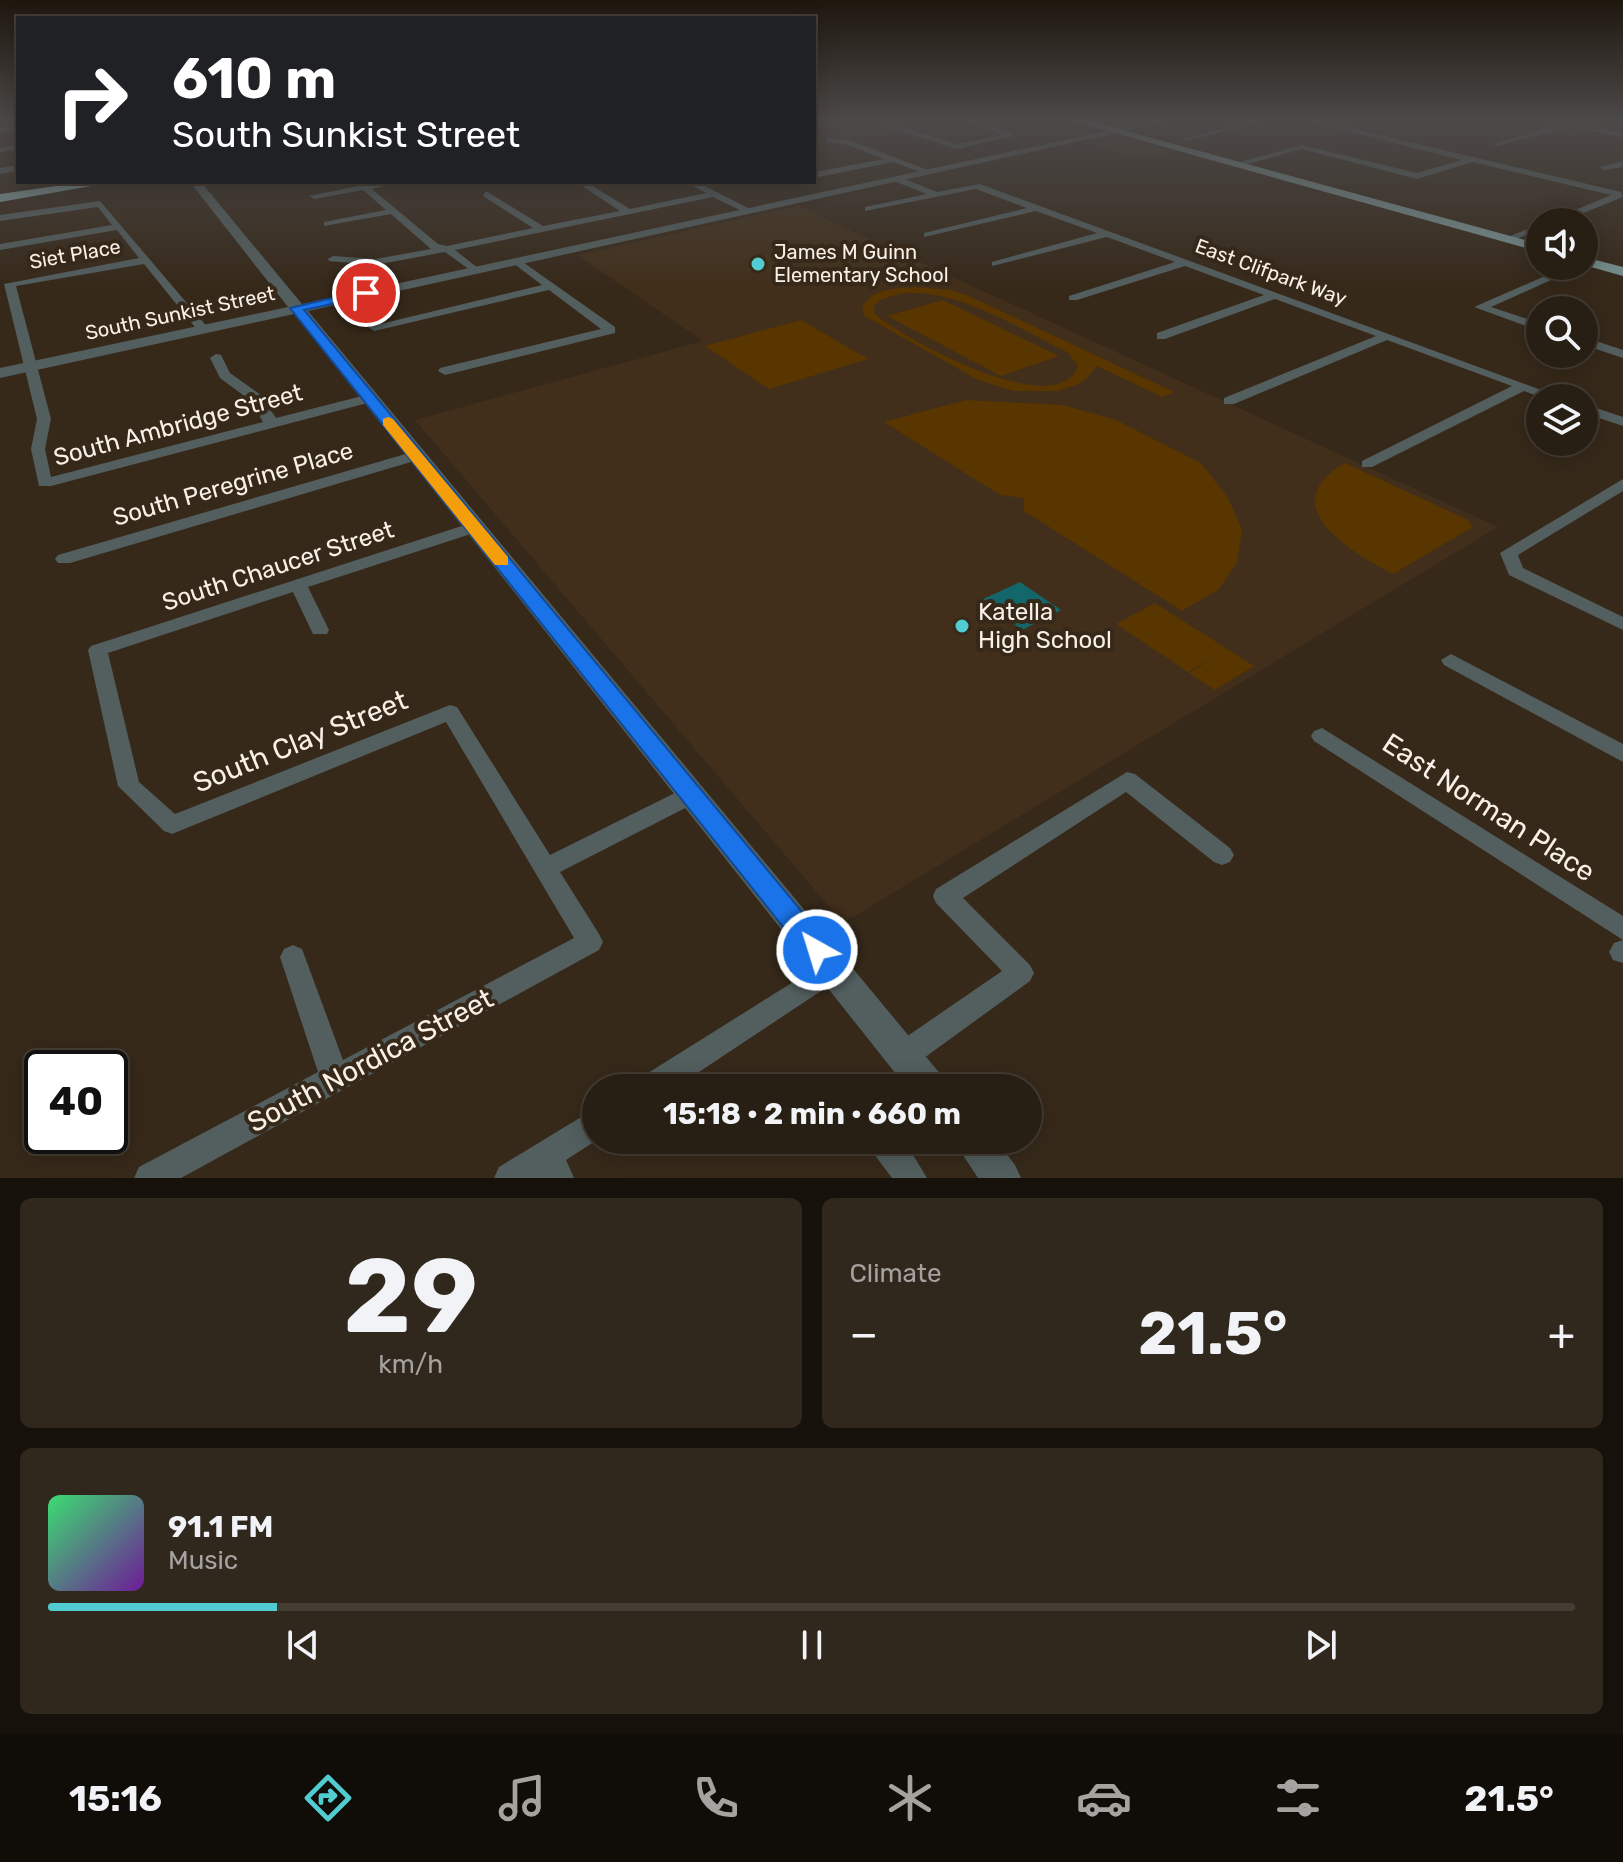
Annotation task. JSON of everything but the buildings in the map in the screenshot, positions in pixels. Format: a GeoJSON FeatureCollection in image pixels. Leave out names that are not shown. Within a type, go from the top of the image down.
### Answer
{"type":"FeatureCollection","features":[{"type":"Feature","properties":{"kind":"highway"},"geometry":{"type":"LineString","coordinates":[[0,190],[38,184]]}},
{"type":"Feature","properties":{"kind":"highway"},"geometry":{"type":"LineString","coordinates":[[0,198],[94,184]]}},
{"type":"Feature","properties":{"kind":"main road"},"geometry":{"type":"LineString","coordinates":[[1280,176],[1526,244]]}},
{"type":"Feature","properties":{"kind":"main road"},"geometry":{"type":"LineString","coordinates":[[1598,266],[1623,272]]}},
{"type":"Feature","properties":{"kind":"street","name":"South Sunkist Street"},"geometry":{"type":"LineString","coordinates":[[0,373],[911,176]]}},
{"type":"Feature","properties":{"kind":"street"},"geometry":{"type":"LineString","coordinates":[[1542,176],[1621,195],[1588,208]]}},
{"type":"Feature","properties":{"kind":"street"},"geometry":{"type":"LineString","coordinates":[[897,179],[935,194]]}},
{"type":"Feature","properties":{"kind":"street"},"geometry":{"type":"LineString","coordinates":[[197,184],[918,1074]]}},
{"type":"Feature","properties":{"kind":"street"},"geometry":{"type":"LineString","coordinates":[[583,184],[629,212]]}},
{"type":"Feature","properties":{"kind":"street"},"geometry":{"type":"LineString","coordinates":[[694,184],[749,211]]}},
{"type":"Feature","properties":{"kind":"street"},"geometry":{"type":"LineString","coordinates":[[314,196],[363,185],[435,247],[447,249],[474,270]]}},
{"type":"Feature","properties":{"kind":"street","name":"East Clifpark Way"},"geometry":{"type":"LineString","coordinates":[[935,194],[971,186],[1526,387]]}},
{"type":"Feature","properties":{"kind":"street"},"geometry":{"type":"LineString","coordinates":[[486,194],[542,230]]}},
{"type":"Feature","properties":{"kind":"street"},"geometry":{"type":"LineString","coordinates":[[333,259],[375,262],[715,194]]}},
{"type":"Feature","properties":{"kind":"street"},"geometry":{"type":"LineString","coordinates":[[868,209],[935,194]]}},
{"type":"Feature","properties":{"kind":"street"},"geometry":{"type":"LineString","coordinates":[[0,218],[96,203],[203,329]]}},
{"type":"Feature","properties":{"kind":"street"},"geometry":{"type":"LineString","coordinates":[[928,235],[1037,208]]}},
{"type":"Feature","properties":{"kind":"street"},"geometry":{"type":"LineString","coordinates":[[327,224],[394,211]]}},
{"type":"Feature","properties":{"kind":"street"},"geometry":{"type":"LineString","coordinates":[[0,247],[119,227]]}},
{"type":"Feature","properties":{"kind":"street"},"geometry":{"type":"LineString","coordinates":[[1508,239],[1526,232]]}},
{"type":"Feature","properties":{"kind":"street"},"geometry":{"type":"LineString","coordinates":[[996,264],[1107,234]]}},
{"type":"Feature","properties":{"kind":"street","name":"Siet Place"},"geometry":{"type":"LineString","coordinates":[[31,366],[10,284],[146,260]]}},
{"type":"Feature","properties":{"kind":"street"},"geometry":{"type":"LineString","coordinates":[[445,371],[611,330],[517,261]]}},
{"type":"Feature","properties":{"kind":"street"},"geometry":{"type":"LineString","coordinates":[[1073,298],[1186,262]]}},
{"type":"Feature","properties":{"kind":"street"},"geometry":{"type":"LineString","coordinates":[[1526,322],[1480,307],[1543,280]]}},
{"type":"Feature","properties":{"kind":"street"},"geometry":{"type":"LineString","coordinates":[[374,327],[551,286]]}},
{"type":"Feature","properties":{"kind":"street"},"geometry":{"type":"LineString","coordinates":[[1161,336],[1275,295]]}},
{"type":"Feature","properties":{"kind":"street"},"geometry":{"type":"LineString","coordinates":[[1229,401],[1387,336]]}},
{"type":"Feature","properties":{"kind":"street"},"geometry":{"type":"LineString","coordinates":[[1598,346],[1623,354]]}},
{"type":"Feature","properties":{"kind":"street"},"geometry":{"type":"LineString","coordinates":[[216,358],[225,375],[256,398],[272,424]]}},
{"type":"Feature","properties":{"kind":"street","name":"South Ambridge Street"},"geometry":{"type":"LineString","coordinates":[[31,366],[44,419],[38,449],[45,483],[370,398]]}},
{"type":"Feature","properties":{"kind":"street"},"geometry":{"type":"LineString","coordinates":[[1367,464],[1523,386]]}},
{"type":"Feature","properties":{"kind":"street"},"geometry":{"type":"LineString","coordinates":[[1598,413],[1623,422]]}},
{"type":"Feature","properties":{"kind":"street","name":"South Peregrine Place"},"geometry":{"type":"LineString","coordinates":[[64,559],[416,456]]}},
{"type":"Feature","properties":{"kind":"street"},"geometry":{"type":"LineString","coordinates":[[1623,484],[1509,553],[1509,561],[1515,571],[1623,624]]}},
{"type":"Feature","properties":{"kind":"street","name":"South Chaucer Street"},"geometry":{"type":"LineString","coordinates":[[172,825],[129,786],[98,650],[474,527]]}},
{"type":"Feature","properties":{"kind":"street"},"geometry":{"type":"LineString","coordinates":[[298,585],[320,630]]}},
{"type":"Feature","properties":{"kind":"street"},"geometry":{"type":"LineString","coordinates":[[1451,660],[1623,754]]}},
{"type":"Feature","properties":{"kind":"street","name":"South Clay Street"},"geometry":{"type":"LineString","coordinates":[[172,825],[450,712],[545,868]]}},
{"type":"Feature","properties":{"kind":"street","name":"East Norman Place"},"geometry":{"type":"LineString","coordinates":[[1322,736],[1623,944]]}},
{"type":"Feature","properties":{"kind":"street"},"geometry":{"type":"LineString","coordinates":[[903,1056],[1021,973],[945,896],[1127,780],[1222,855]]}},
{"type":"Feature","properties":{"kind":"street"},"geometry":{"type":"LineString","coordinates":[[545,868],[691,795]]}},
{"type":"Feature","properties":{"kind":"street","name":"South Nordica Street"},"geometry":{"type":"LineString","coordinates":[[150,1178],[590,942],[545,868]]}},
{"type":"Feature","properties":{"kind":"street"},"geometry":{"type":"LineString","coordinates":[[293,957],[335,1079]]}},
{"type":"Feature","properties":{"kind":"street"},"geometry":{"type":"LineString","coordinates":[[672,1074],[833,969]]}},
{"type":"Feature","properties":{"kind":"street"},"geometry":{"type":"LineString","coordinates":[[510,1178],[553,1166],[582,1137]]}},
{"type":"Feature","properties":{"kind":"street"},"geometry":{"type":"LineString","coordinates":[[893,1154],[911,1178]]}},
{"type":"Feature","properties":{"kind":"street"},"geometry":{"type":"LineString","coordinates":[[983,1154],[1002,1178]]}},
{"type":"Feature","properties":{"kind":"shaded area","name":"Katella High School"},"geometry":{"type":"Polygon","coordinates":[[[798,206],[1498,527],[843,923],[415,420],[703,341],[577,255],[798,206]]]}},
{"type":"Feature","properties":{"kind":"shaded area"},"geometry":{"type":"Polygon","coordinates":[[[915,287],[951,290],[969,296],[1174,392],[1162,397],[1097,366],[1085,380],[1057,391],[1013,391],[976,379],[865,316],[862,309],[870,297],[884,291],[915,287]],[[902,293],[880,300],[874,306],[874,313],[946,356],[1013,382],[1042,386],[1065,381],[1078,365],[1067,352],[987,312],[945,297],[902,293]]]}},
{"type":"Feature","properties":{"kind":"shaded area"},"geometry":{"type":"Polygon","coordinates":[[[943,300],[1059,356],[1001,376],[887,316],[943,300]]]}},
{"type":"Feature","properties":{"kind":"shaded area"},"geometry":{"type":"Polygon","coordinates":[[[801,320],[868,359],[769,389],[705,346],[801,320]]]}},
{"type":"Feature","properties":{"kind":"shaded area"},"geometry":{"type":"Polygon","coordinates":[[[966,400],[1063,405],[1116,420],[1201,463],[1228,498],[1242,530],[1237,563],[1218,590],[1182,611],[1024,511],[1024,498],[1000,495],[884,422],[966,400]]]}},
{"type":"Feature","properties":{"kind":"shaded area"},"geometry":{"type":"Polygon","coordinates":[[[1345,463],[1468,520],[1473,527],[1393,574],[1340,540],[1317,511],[1316,495],[1324,479],[1345,463]]]}},
{"type":"Feature","properties":{"kind":"shaded area"},"geometry":{"type":"Polygon","coordinates":[[[1155,603],[1254,666],[1215,690],[1189,673],[1215,657],[1188,672],[1116,624],[1155,603]]]}},
{"type":"Feature","properties":{"kind":"water"},"geometry":{"type":"Polygon","coordinates":[[[1020,582],[1061,610],[1022,630],[981,600],[1020,582]]]}},
{"type":"Feature","properties":{"kind":"slow traffic"},"geometry":{"type":"LineString","coordinates":[[388,422],[502,561]]}},
{"type":"Feature","properties":{"kind":"place","name":"James M Guinn Elementary School"},"geometry":{"type":"Point","coordinates":[758,264]}},
{"type":"Feature","properties":{"kind":"place","name":"Katella High School"},"geometry":{"type":"Point","coordinates":[962,626]}},
{"type":"Feature","properties":{"kind":"route"},"geometry":{"type":"LineString","coordinates":[[366,293],[296,308],[817,950]]}}]}
